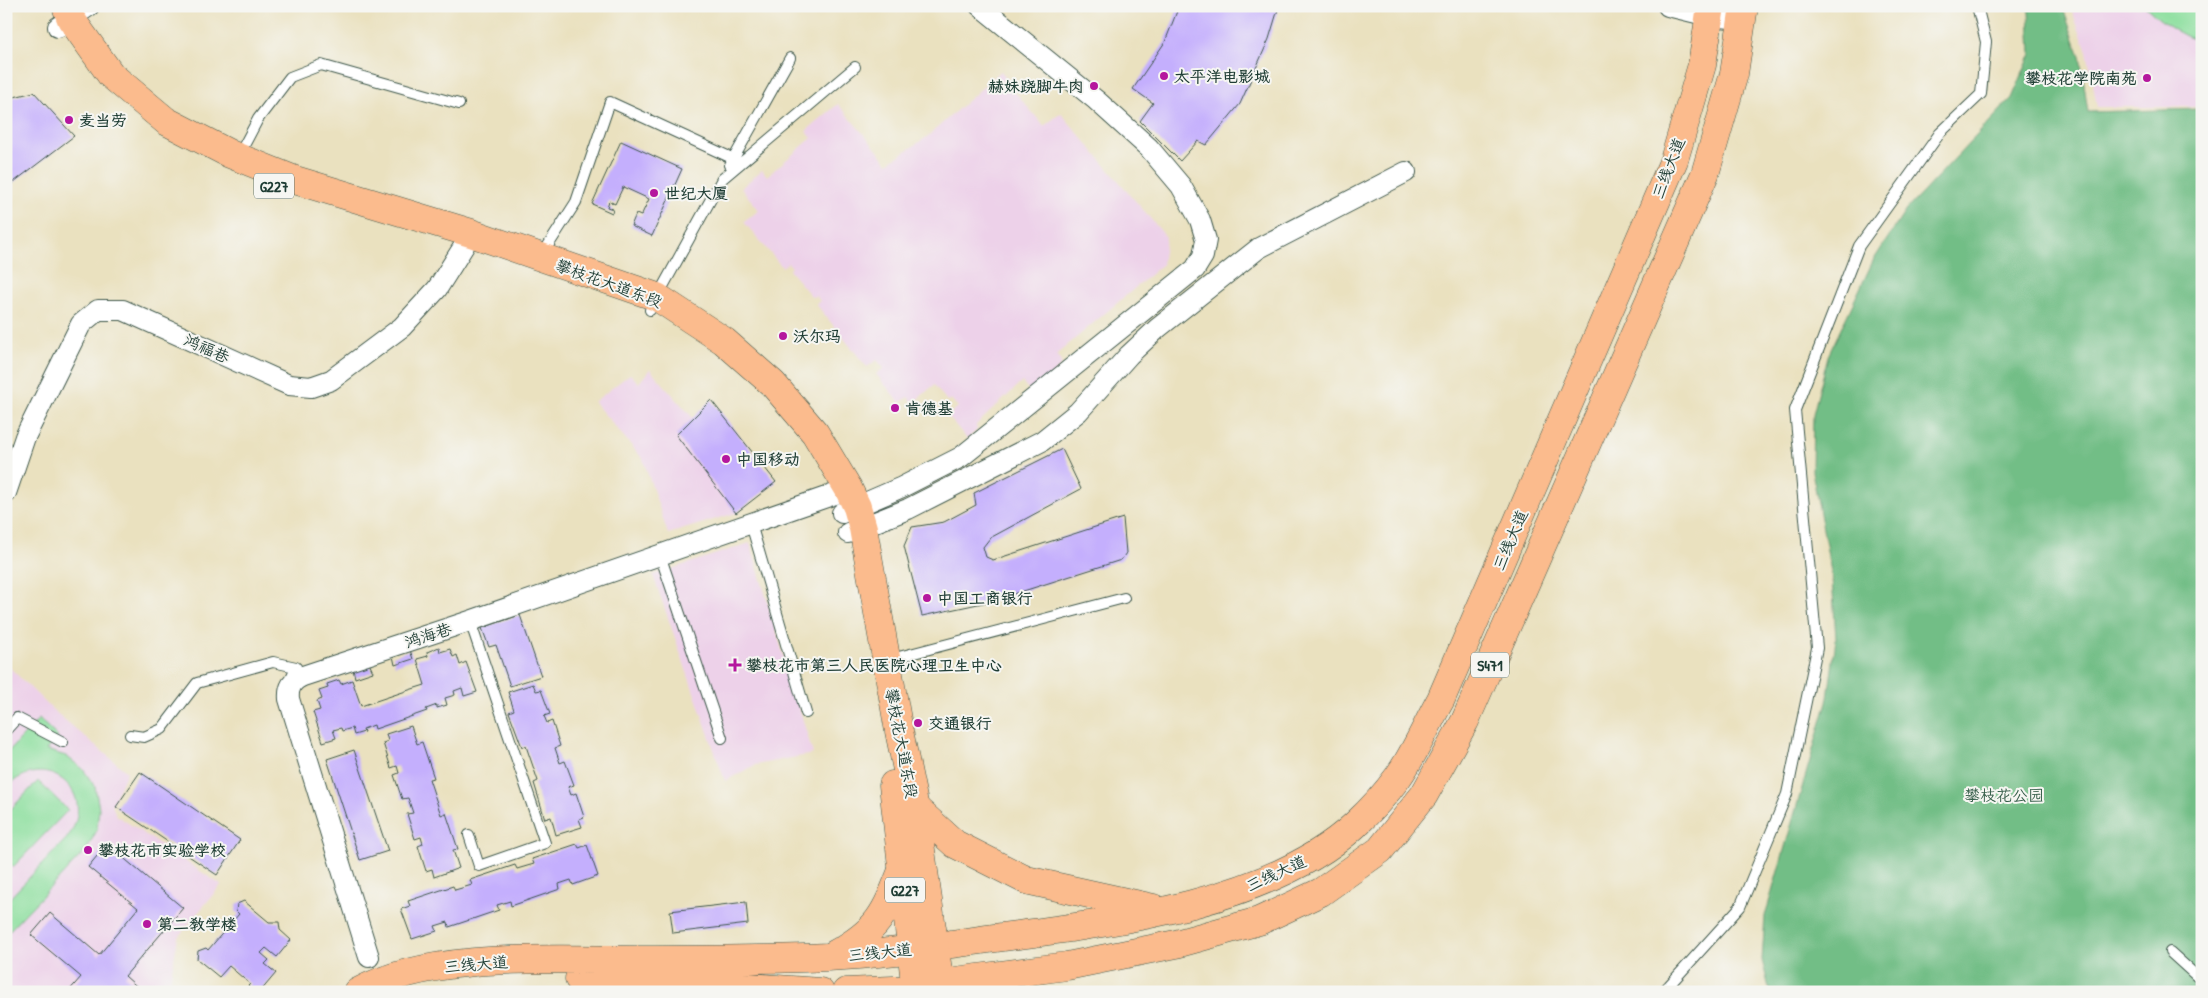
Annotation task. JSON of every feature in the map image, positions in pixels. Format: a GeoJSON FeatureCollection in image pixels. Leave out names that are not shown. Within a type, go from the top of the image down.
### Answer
{"type":"FeatureCollection","features":[{"type":"Feature","properties":{"kind":"main road","name":"三线大道"},"geometry":{"type":"LineString","coordinates":[[405,992],[418,987],[506,978],[663,971],[829,957],[924,947],[1076,927],[1165,910],[1244,888],[1303,863],[1354,826],[1398,777],[1441,699],[1674,160],[1702,65],[1710,11]]}},
{"type":"Feature","properties":{"kind":"main road","name":"攀枝花大道东段"},"geometry":{"type":"LineString","coordinates":[[67,13],[103,86],[158,133],[235,164],[287,192],[464,246],[537,264]]}},
{"type":"Feature","properties":{"kind":"main road","name":"三线大道"},"geometry":{"type":"LineString","coordinates":[[846,992],[928,989],[1068,966],[1176,944],[1259,922],[1321,892],[1380,850],[1424,795],[1466,721],[1706,174],[1734,74],[1743,13]]}},
{"type":"Feature","properties":{"kind":"main road","name":"攀枝花大道东段"},"geometry":{"type":"LineString","coordinates":[[235,164],[471,233],[608,294],[654,304],[659,314],[710,347],[759,390],[802,440],[849,515],[879,662],[915,808],[928,989]]}},
{"type":"Feature","properties":{"kind":"main road","name":"攀枝花大道东段"},"geometry":{"type":"LineString","coordinates":[[879,662],[903,868],[924,947]]}},
{"type":"Feature","properties":{"kind":"main road"},"geometry":{"type":"LineString","coordinates":[[915,808],[955,844],[1026,880],[1165,910]]}},
{"type":"Feature","properties":{"kind":"main road"},"geometry":{"type":"LineString","coordinates":[[829,957],[857,942],[874,927],[891,899],[903,868]]}},
{"type":"Feature","properties":{"kind":"main road","name":"三线大道"},"geometry":{"type":"LineString","coordinates":[[358,992],[373,983],[416,970],[506,961],[663,971],[820,992]]}},
{"type":"Feature","properties":{"kind":"main road"},"geometry":{"type":"LineString","coordinates":[[1048,992],[1068,966]]}},
{"type":"Feature","properties":{"kind":"street"},"geometry":{"type":"LineString","coordinates":[[849,515],[960,458],[1195,269],[1203,256],[1206,240],[1200,220],[1181,186],[1149,148],[1096,100],[980,6]]}},
{"type":"Feature","properties":{"kind":"street"},"geometry":{"type":"LineString","coordinates":[[1668,6],[1743,13]]}},
{"type":"Feature","properties":{"kind":"street"},"geometry":{"type":"LineString","coordinates":[[849,515],[908,509],[1042,441],[1078,412],[1129,355],[1158,328],[1259,248],[1406,172]]}},
{"type":"Feature","properties":{"kind":"street","name":"鸿福巷"},"geometry":{"type":"LineString","coordinates":[[6,493],[25,437],[81,324],[98,310],[123,310],[289,385],[311,387],[331,380],[402,327],[437,289],[464,246]]}},
{"type":"Feature","properties":{"kind":"street","name":"鸿海巷"},"geometry":{"type":"LineString","coordinates":[[288,693],[293,682],[303,676],[380,656],[470,621],[750,524],[849,515]]}},
{"type":"Feature","properties":{"kind":"street"},"geometry":{"type":"LineString","coordinates":[[288,693],[369,957]]}},
{"type":"Feature","properties":{"kind":"lane"},"geometry":{"type":"LineString","coordinates":[[1663,992],[1740,907],[1787,794],[1817,648],[1795,410],[1859,246],[1940,133],[1981,94],[1986,42],[1977,6]]}},
{"type":"Feature","properties":{"kind":"lane"},"geometry":{"type":"LineString","coordinates":[[654,304],[790,58]]}},
{"type":"Feature","properties":{"kind":"lane"},"geometry":{"type":"LineString","coordinates":[[235,164],[258,119],[290,77],[321,65],[459,104]]}},
{"type":"Feature","properties":{"kind":"lane"},"geometry":{"type":"LineString","coordinates":[[722,179],[855,67]]}},
{"type":"Feature","properties":{"kind":"lane"},"geometry":{"type":"LineString","coordinates":[[537,264],[576,202],[610,102],[734,159]]}},
{"type":"Feature","properties":{"kind":"lane"},"geometry":{"type":"LineString","coordinates":[[750,524],[806,713]]}},
{"type":"Feature","properties":{"kind":"lane"},"geometry":{"type":"LineString","coordinates":[[660,555],[722,738]]}},
{"type":"Feature","properties":{"kind":"lane"},"geometry":{"type":"LineString","coordinates":[[879,662],[1124,598]]}},
{"type":"Feature","properties":{"kind":"lane"},"geometry":{"type":"LineString","coordinates":[[468,835],[479,866],[545,843],[470,621]]}},
{"type":"Feature","properties":{"kind":"lane"},"geometry":{"type":"LineString","coordinates":[[130,735],[144,737],[162,729],[197,683],[273,662],[296,667],[291,677],[288,693]]}},
{"type":"Feature","properties":{"kind":"lane"},"geometry":{"type":"LineString","coordinates":[[6,730],[17,718],[63,742]]}},
{"type":"Feature","properties":{"kind":"lane"},"geometry":{"type":"LineString","coordinates":[[2170,952],[2202,981]]}},
{"type":"Feature","properties":{"kind":"shaded area","name":"攀枝花学院南苑"},"geometry":{"type":"Polygon","coordinates":[[[2070,6],[2202,6],[2202,106],[2097,107],[2087,51],[2070,6]]]}},
{"type":"Feature","properties":{"kind":"shaded area"},"geometry":{"type":"Polygon","coordinates":[[[1001,71],[1013,90],[1044,126],[1061,113],[1166,237],[1162,265],[1057,354],[1062,365],[1032,393],[1022,382],[976,425],[977,430],[967,439],[948,416],[958,407],[951,399],[947,401],[934,385],[913,403],[908,397],[900,403],[876,374],[884,368],[877,360],[867,367],[816,304],[820,301],[816,296],[812,297],[789,270],[792,267],[788,263],[782,267],[744,222],[759,210],[741,188],[762,170],[767,176],[812,138],[806,131],[838,104],[888,163],[927,137],[1001,71]]]}},
{"type":"Feature","properties":{"kind":"shaded area"},"geometry":{"type":"Polygon","coordinates":[[[650,369],[693,418],[711,400],[776,482],[736,513],[668,534],[643,459],[594,402],[630,374],[639,383],[650,369]]]}},
{"type":"Feature","properties":{"kind":"shaded area","name":"攀枝花市第三人民医院心理卫生中心"},"geometry":{"type":"Polygon","coordinates":[[[750,543],[813,754],[755,765],[725,781],[653,575],[750,543]]]}},
{"type":"Feature","properties":{"kind":"shaded area","name":"攀枝花市实验学校"},"geometry":{"type":"Polygon","coordinates":[[[6,664],[53,710],[127,772],[112,805],[116,815],[221,885],[178,937],[168,992],[6,992],[6,664]]]}},
{"type":"Feature","properties":{"kind":"green space","name":"攀枝花公园"},"geometry":{"type":"Polygon","coordinates":[[[2027,6],[2062,6],[2080,56],[2088,112],[2202,109],[2202,992],[1770,992],[1762,960],[1765,916],[1828,698],[1836,639],[1832,577],[1812,471],[1813,414],[1828,356],[1873,261],[1906,210],[2012,98],[2031,54],[2027,6]]]}},
{"type":"Feature","properties":{"kind":"green space"},"geometry":{"type":"Polygon","coordinates":[[[2145,6],[2202,7],[2202,43],[2171,28],[2145,6]]]}},
{"type":"Feature","properties":{"kind":"green space"},"geometry":{"type":"Polygon","coordinates":[[[39,719],[58,737],[46,750],[66,756],[83,769],[95,787],[99,808],[97,830],[87,849],[6,934],[6,902],[67,838],[76,821],[77,805],[73,792],[64,781],[51,774],[37,772],[21,777],[6,788],[6,754],[39,719]]]}},
{"type":"Feature","properties":{"kind":"green space"},"geometry":{"type":"Polygon","coordinates":[[[38,781],[68,810],[13,867],[6,860],[6,814],[38,781]]]}},
{"type":"Feature","properties":{"kind":"building"},"geometry":{"type":"Polygon","coordinates":[[[1179,6],[1279,6],[1269,39],[1240,104],[1206,145],[1198,141],[1180,161],[1140,121],[1153,103],[1133,89],[1165,42],[1179,6]]]}},
{"type":"Feature","properties":{"kind":"building"},"geometry":{"type":"Polygon","coordinates":[[[34,92],[74,136],[6,188],[6,99],[34,92]]]}},
{"type":"Feature","properties":{"kind":"building","name":"世纪大厦"},"geometry":{"type":"Polygon","coordinates":[[[621,141],[682,169],[652,236],[631,226],[636,214],[641,216],[649,199],[623,187],[615,204],[609,201],[607,207],[613,209],[612,213],[592,204],[621,141]]]}},
{"type":"Feature","properties":{"kind":"building","name":"中国移动"},"geometry":{"type":"Polygon","coordinates":[[[711,400],[776,482],[736,513],[676,435],[711,400]]]}},
{"type":"Feature","properties":{"kind":"building"},"geometry":{"type":"Polygon","coordinates":[[[1062,449],[1081,489],[990,538],[983,547],[986,557],[993,560],[1123,518],[1126,553],[1121,560],[992,601],[922,616],[904,546],[912,527],[944,522],[976,505],[974,493],[1062,449]]]}},
{"type":"Feature","properties":{"kind":"building"},"geometry":{"type":"Polygon","coordinates":[[[520,615],[541,676],[510,686],[496,645],[489,647],[482,628],[520,615]]]}},
{"type":"Feature","properties":{"kind":"building"},"geometry":{"type":"Polygon","coordinates":[[[439,647],[440,652],[450,649],[453,657],[457,655],[460,665],[466,662],[477,692],[464,696],[462,688],[454,691],[455,695],[445,698],[447,705],[437,708],[437,705],[426,709],[427,711],[375,729],[374,725],[363,729],[364,732],[354,735],[352,728],[342,731],[341,728],[333,730],[336,738],[323,742],[313,712],[320,710],[317,701],[322,699],[319,691],[328,688],[327,684],[339,680],[341,684],[352,680],[361,706],[425,685],[417,659],[428,656],[427,652],[439,647]]]}},
{"type":"Feature","properties":{"kind":"building"},"geometry":{"type":"Polygon","coordinates":[[[410,650],[413,659],[395,665],[393,656],[410,650]]]}},
{"type":"Feature","properties":{"kind":"building"},"geometry":{"type":"Polygon","coordinates":[[[369,663],[373,672],[355,678],[353,669],[369,663]]]}},
{"type":"Feature","properties":{"kind":"building"},"geometry":{"type":"Polygon","coordinates":[[[533,684],[536,691],[541,690],[550,714],[544,716],[547,723],[552,721],[560,746],[555,748],[560,763],[565,761],[574,785],[568,787],[571,795],[576,793],[584,817],[579,819],[582,827],[556,835],[551,817],[545,819],[534,783],[538,781],[526,746],[522,747],[509,712],[514,710],[508,692],[533,684]]]}},
{"type":"Feature","properties":{"kind":"building"},"geometry":{"type":"Polygon","coordinates":[[[411,726],[417,744],[422,742],[434,778],[429,779],[441,815],[446,813],[458,849],[453,850],[459,868],[434,877],[432,869],[426,871],[418,846],[423,844],[421,837],[415,839],[407,814],[413,813],[408,798],[402,799],[394,775],[399,773],[397,766],[391,768],[383,743],[388,741],[386,734],[411,726]]]}},
{"type":"Feature","properties":{"kind":"building"},"geometry":{"type":"Polygon","coordinates":[[[354,750],[388,851],[360,860],[327,759],[354,750]]]}},
{"type":"Feature","properties":{"kind":"building"},"geometry":{"type":"Polygon","coordinates":[[[140,772],[240,840],[217,875],[116,807],[140,772]]]}},
{"type":"Feature","properties":{"kind":"building","name":"第二教学楼"},"geometry":{"type":"Polygon","coordinates":[[[107,844],[183,908],[125,976],[143,992],[68,992],[81,977],[31,935],[50,913],[99,955],[138,908],[88,867],[107,844]]]}},
{"type":"Feature","properties":{"kind":"building"},"geometry":{"type":"Polygon","coordinates":[[[577,844],[579,848],[587,845],[598,876],[573,885],[571,880],[559,884],[560,889],[511,906],[510,901],[497,905],[499,910],[449,927],[448,922],[435,926],[437,931],[412,939],[401,909],[410,906],[408,901],[453,886],[455,890],[472,885],[470,880],[515,865],[517,869],[534,864],[532,859],[577,844]]]}},
{"type":"Feature","properties":{"kind":"building"},"geometry":{"type":"Polygon","coordinates":[[[244,901],[269,922],[279,922],[280,930],[291,940],[277,957],[266,948],[261,953],[269,960],[265,964],[276,973],[260,992],[250,992],[248,986],[250,984],[229,966],[219,977],[197,959],[198,951],[206,948],[208,950],[239,914],[236,911],[237,904],[244,901]]]}},
{"type":"Feature","properties":{"kind":"building"},"geometry":{"type":"Polygon","coordinates":[[[746,902],[748,924],[673,933],[670,911],[746,902]]]}},
{"type":"Feature","properties":{"kind":"place","name":"太平洋电影城"},"geometry":{"type":"Point","coordinates":[1164,76]}},
{"type":"Feature","properties":{"kind":"place","name":"攀枝花学院南苑"},"geometry":{"type":"Point","coordinates":[2147,78]}},
{"type":"Feature","properties":{"kind":"place","name":"赫妹跷脚牛肉"},"geometry":{"type":"Point","coordinates":[1094,86]}},
{"type":"Feature","properties":{"kind":"place","name":"麦当劳"},"geometry":{"type":"Point","coordinates":[69,120]}},
{"type":"Feature","properties":{"kind":"place","name":"世纪大厦"},"geometry":{"type":"Point","coordinates":[654,193]}},
{"type":"Feature","properties":{"kind":"place","name":"沃尔玛"},"geometry":{"type":"Point","coordinates":[783,336]}},
{"type":"Feature","properties":{"kind":"place","name":"肯德基"},"geometry":{"type":"Point","coordinates":[895,408]}},
{"type":"Feature","properties":{"kind":"place","name":"中国移动"},"geometry":{"type":"Point","coordinates":[726,459]}},
{"type":"Feature","properties":{"kind":"place","name":"中国工商银行"},"geometry":{"type":"Point","coordinates":[927,598]}},
{"type":"Feature","properties":{"kind":"place","name":"攀枝花市第三人民医院心理卫生中心"},"geometry":{"type":"Point","coordinates":[735,665]}},
{"type":"Feature","properties":{"kind":"place","name":"交通银行"},"geometry":{"type":"Point","coordinates":[918,723]}},
{"type":"Feature","properties":{"kind":"place","name":"攀枝花市实验学校"},"geometry":{"type":"Point","coordinates":[88,850]}},
{"type":"Feature","properties":{"kind":"place","name":"第二教学楼"},"geometry":{"type":"Point","coordinates":[147,924]}}]}
